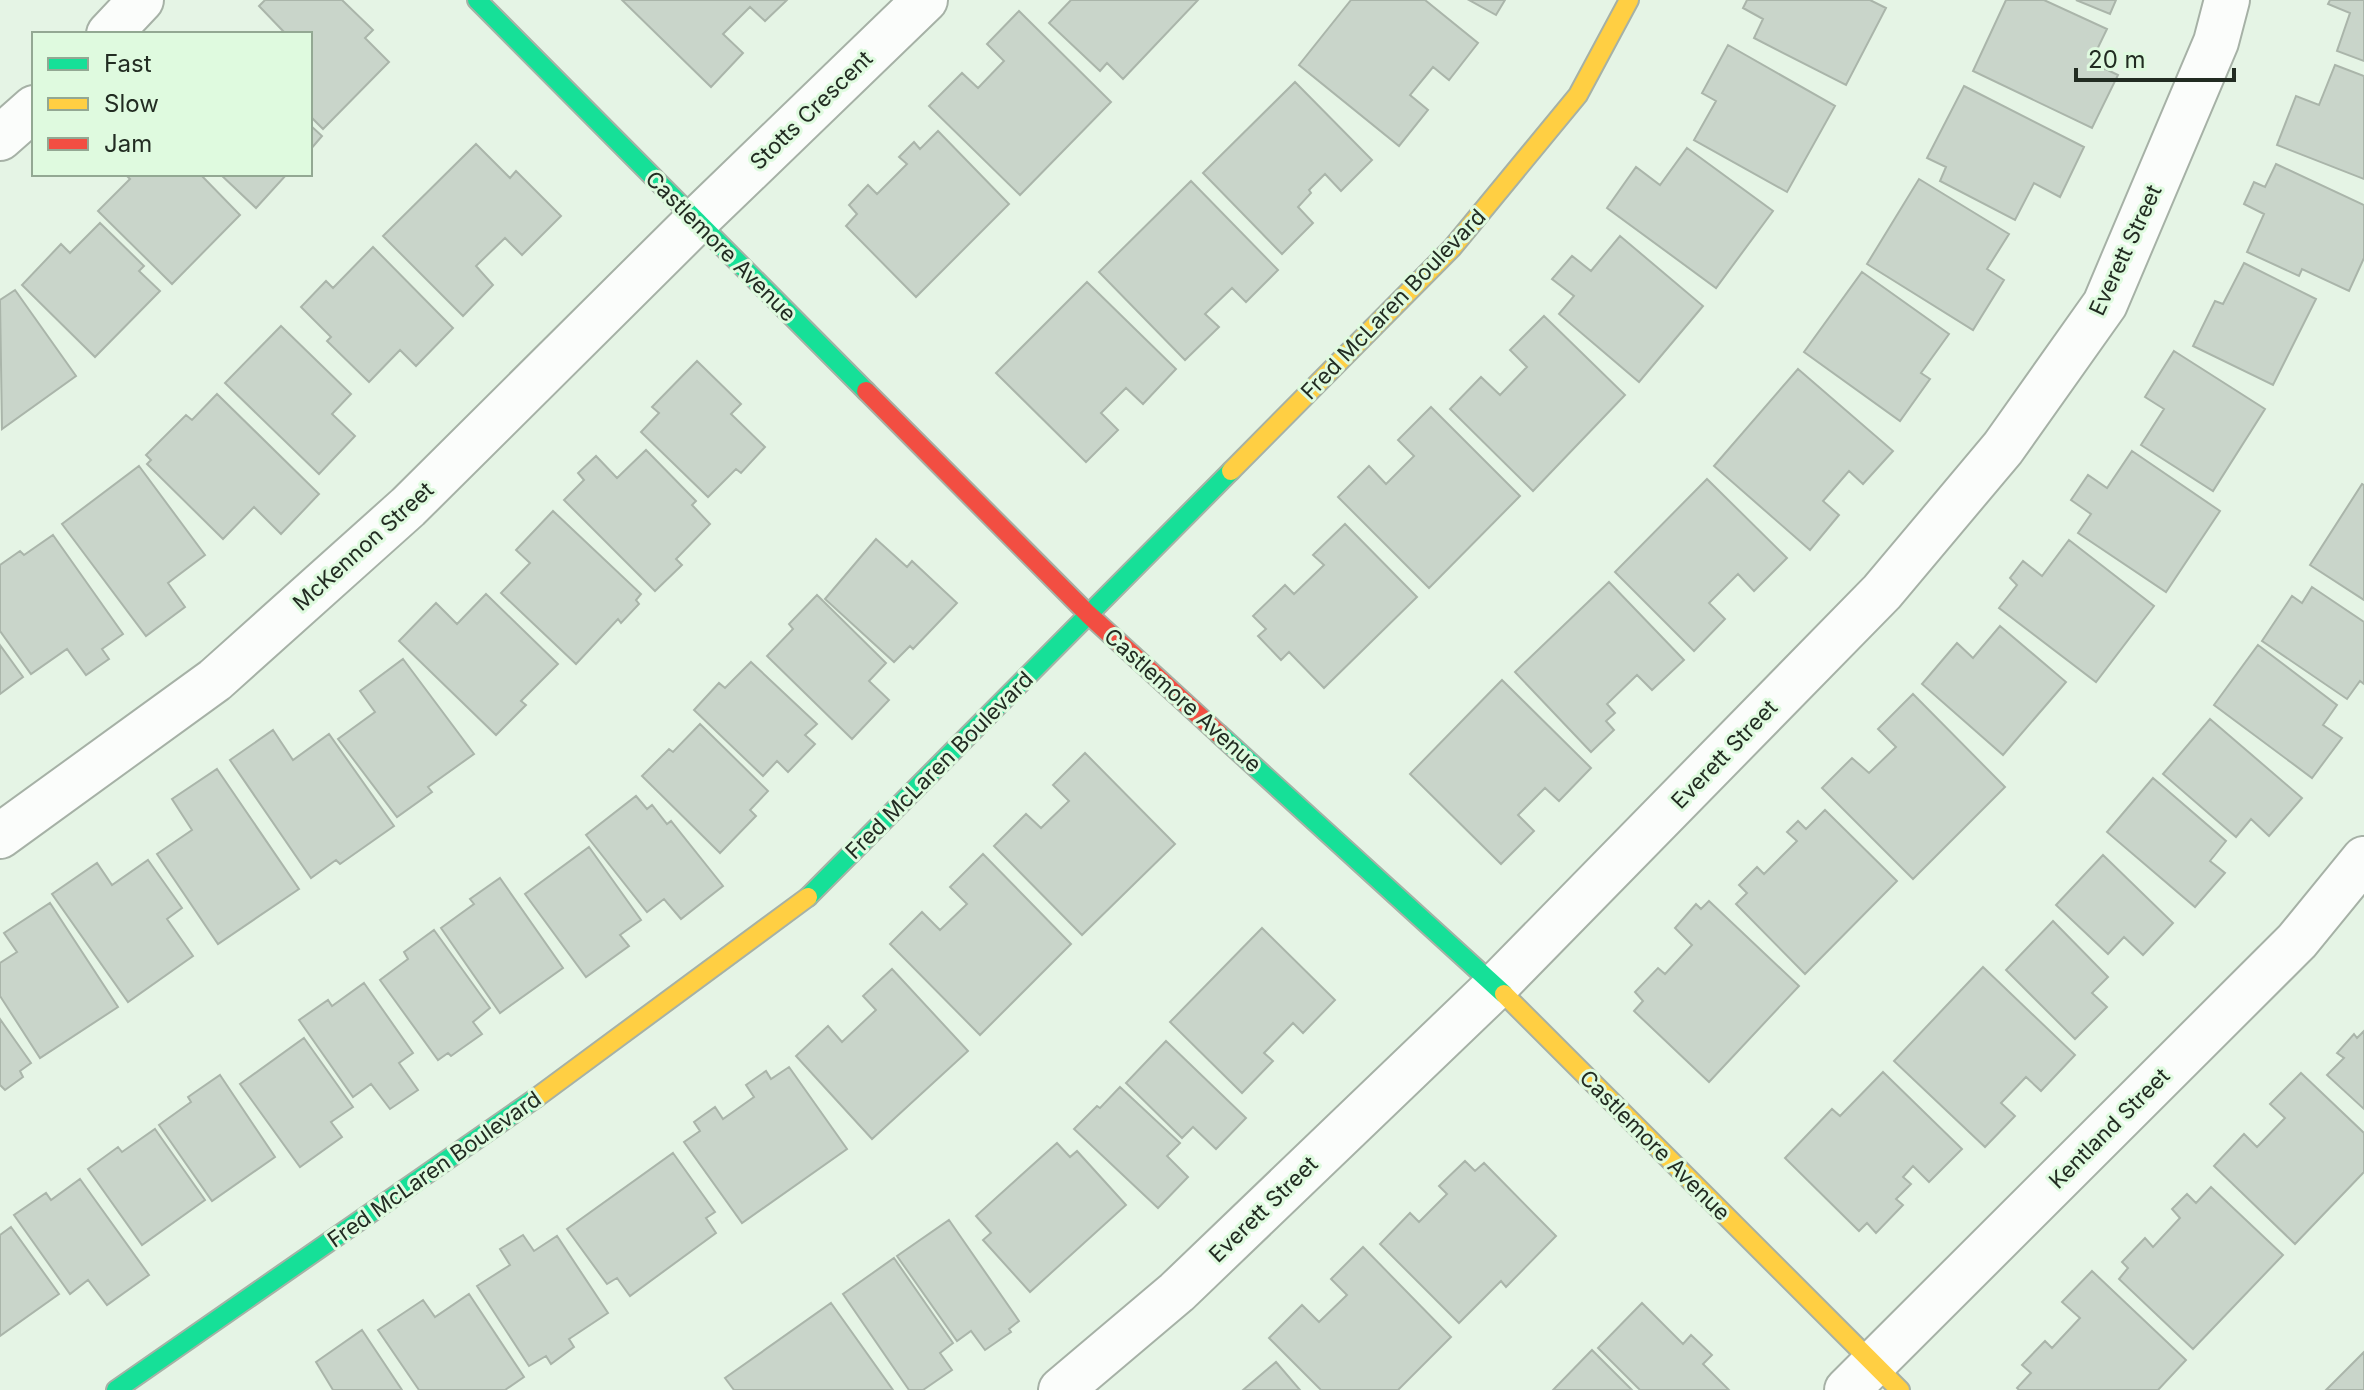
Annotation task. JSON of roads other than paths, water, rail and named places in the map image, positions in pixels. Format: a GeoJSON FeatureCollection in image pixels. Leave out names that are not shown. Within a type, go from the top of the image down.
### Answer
{"type":"FeatureCollection","features":[{"type":"Feature","properties":{"kind":"street"},"geometry":{"type":"LineString","coordinates":[[111,32],[141,0]]}},
{"type":"Feature","properties":{"kind":"street","name":"Castlemore Avenue"},"geometry":{"type":"LineString","coordinates":[[477,0],[1088,614],[1496,986],[1874,1381]]}},
{"type":"Feature","properties":{"kind":"street","name":"Stotts Crescent"},"geometry":{"type":"LineString","coordinates":[[696,221],[925,0]]}},
{"type":"Feature","properties":{"kind":"street","name":"Fred McLaren Boulevard"},"geometry":{"type":"LineString","coordinates":[[116,1390],[484,1136],[810,896],[1452,248],[1578,95],[1629,0]]}},
{"type":"Feature","properties":{"kind":"street","name":"Everett Street"},"geometry":{"type":"LineString","coordinates":[[1061,1390],[1177,1292],[1496,986],[1882,592],[2003,448],[2105,304],[2216,42],[2227,0]]}},
{"type":"Feature","properties":{"kind":"street"},"geometry":{"type":"LineString","coordinates":[[0,138],[32,110]]}},
{"type":"Feature","properties":{"kind":"street","name":"McKennon Street"},"geometry":{"type":"LineString","coordinates":[[0,836],[215,680],[408,507],[696,221]]}},
{"type":"Feature","properties":{"kind":"street","name":"Kentland Street"},"geometry":{"type":"LineString","coordinates":[[1874,1381],[2297,941],[2364,859]]}}]}
